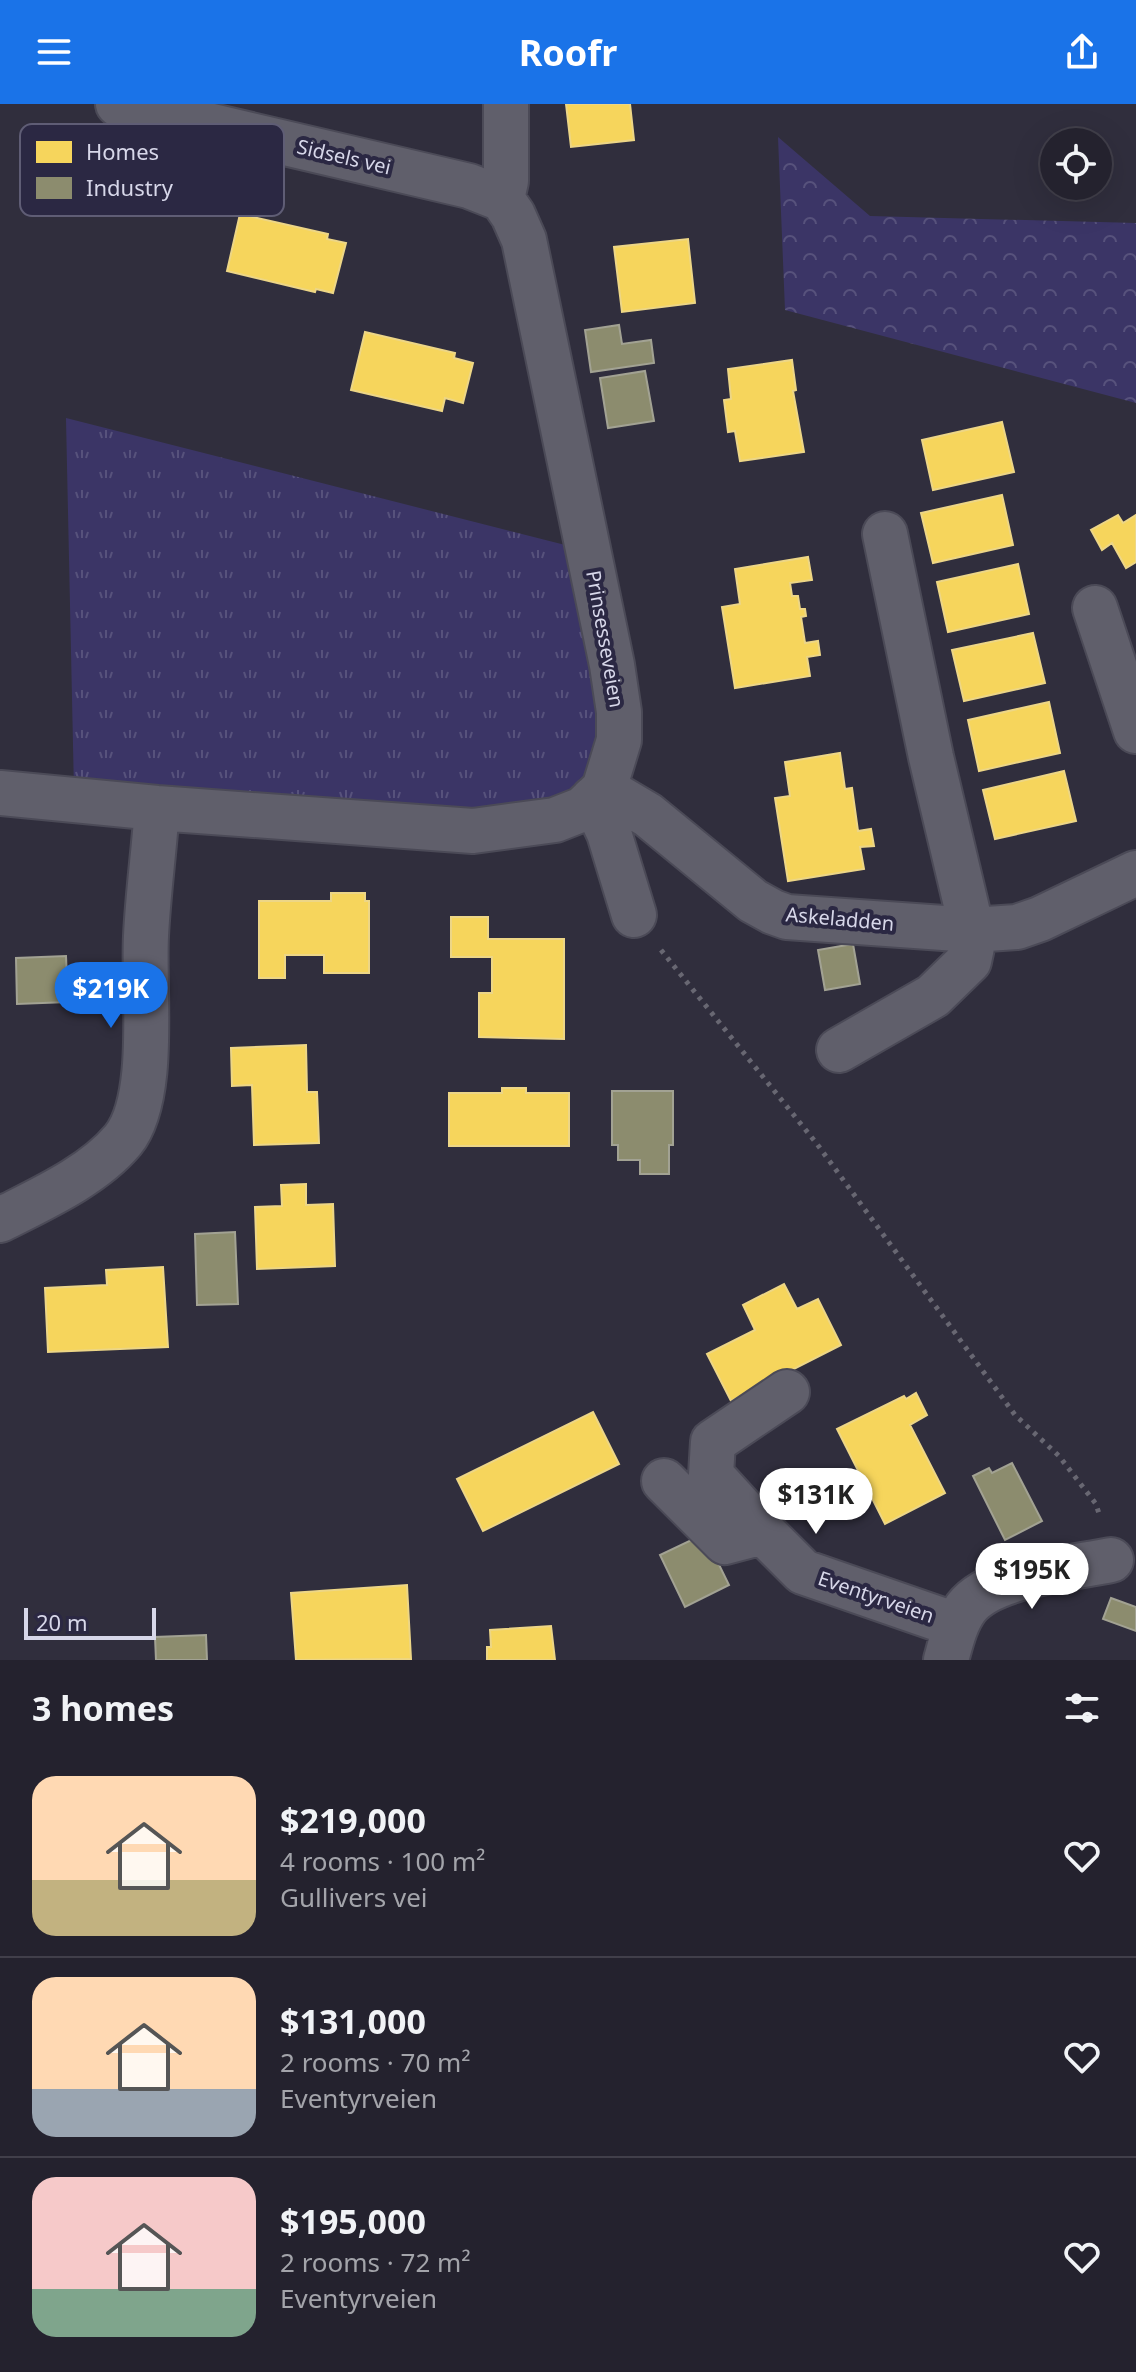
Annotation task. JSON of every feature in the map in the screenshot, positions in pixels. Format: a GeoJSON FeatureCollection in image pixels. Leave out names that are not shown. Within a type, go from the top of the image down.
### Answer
{"type":"FeatureCollection","features":[{"type":"Feature","properties":{"kind":"street","name":"Sidsels vei"},"geometry":{"type":"LineString","coordinates":[[118,104],[204,124]]}},
{"type":"Feature","properties":{"kind":"street","name":"Prinsesseveien"},"geometry":{"type":"LineString","coordinates":[[506,104],[507,207],[524,240],[612,665],[619,712],[619,740],[599,794]]}},
{"type":"Feature","properties":{"kind":"street","name":"Sidsels vei"},"geometry":{"type":"LineString","coordinates":[[284,143],[469,186],[507,207]]}},
{"type":"Feature","properties":{"kind":"street"},"geometry":{"type":"LineString","coordinates":[[839,1050],[933,996],[969,961],[972,947],[972,930],[931,757],[885,534]]}},
{"type":"Feature","properties":{"kind":"street"},"geometry":{"type":"LineString","coordinates":[[1095,608],[1136,731]]}},
{"type":"Feature","properties":{"kind":"street"},"geometry":{"type":"LineString","coordinates":[[0,793],[473,831],[555,820],[583,809],[599,794],[634,915]]}},
{"type":"Feature","properties":{"kind":"street","name":"Askeladden"},"geometry":{"type":"LineString","coordinates":[[599,794],[648,815],[753,901],[787,917],[972,930],[1017,927],[1136,873]]}},
{"type":"Feature","properties":{"kind":"street"},"geometry":{"type":"LineString","coordinates":[[0,1220],[42,1199],[104,1161],[125,1138],[138,1113],[145,1079],[146,936],[157,808]]}},
{"type":"Feature","properties":{"kind":"street","name":"Eventyrveien"},"geometry":{"type":"LineString","coordinates":[[787,1392],[713,1442],[711,1475],[803,1572],[951,1642],[967,1607],[982,1593],[1008,1581],[1111,1560]]}},
{"type":"Feature","properties":{"kind":"street"},"geometry":{"type":"LineString","coordinates":[[664,1481],[725,1542],[763,1532]]}},
{"type":"Feature","properties":{"kind":"path"},"geometry":{"type":"LineString","coordinates":[[634,915],[817,1144],[1015,1415],[1059,1456],[1096,1504],[1107,1533],[1111,1560]]}},
{"type":"Feature","properties":{"kind":"green space"},"geometry":{"type":"Polygon","coordinates":[[[778,137],[870,216],[1136,223],[1136,403],[785,310],[778,137]]]}},
{"type":"Feature","properties":{"kind":"green space"},"geometry":{"type":"Polygon","coordinates":[[[66,418],[573,547],[605,712],[577,801],[471,822],[74,790],[66,418]]]}},
{"type":"Feature","properties":{"kind":"building: Homes"},"geometry":{"type":"Polygon","coordinates":[[[566,104],[630,104],[634,140],[571,147],[566,104]]]}},
{"type":"Feature","properties":{"kind":"building: Homes"},"geometry":{"type":"Polygon","coordinates":[[[240,216],[328,234],[327,239],[346,243],[333,293],[316,289],[315,292],[227,271],[240,216]]]}},
{"type":"Feature","properties":{"kind":"building: Homes"},"geometry":{"type":"Polygon","coordinates":[[[688,239],[695,303],[622,312],[614,247],[688,239]]]}},
{"type":"Feature","properties":{"kind":"building: Homes"},"geometry":{"type":"Polygon","coordinates":[[[365,332],[455,353],[454,358],[473,363],[463,403],[445,398],[442,411],[351,390],[365,332]]]}},
{"type":"Feature","properties":{"kind":"building: Homes"},"geometry":{"type":"Polygon","coordinates":[[[792,360],[796,390],[793,391],[804,452],[740,461],[735,431],[728,432],[724,400],[731,399],[728,369],[792,360]]]}},
{"type":"Feature","properties":{"kind":"building: Homes"},"geometry":{"type":"Polygon","coordinates":[[[1002,422],[1014,472],[933,490],[922,440],[1002,422]]]}},
{"type":"Feature","properties":{"kind":"building: Homes"},"geometry":{"type":"Polygon","coordinates":[[[1002,495],[1013,545],[933,563],[921,513],[1002,495]]]}},
{"type":"Feature","properties":{"kind":"building: Homes"},"geometry":{"type":"Polygon","coordinates":[[[1118,515],[1123,523],[1136,515],[1136,562],[1126,568],[1112,543],[1102,550],[1091,530],[1118,515]]]}},
{"type":"Feature","properties":{"kind":"building: Homes"},"geometry":{"type":"Polygon","coordinates":[[[808,557],[812,580],[790,583],[792,596],[798,596],[800,609],[805,609],[806,616],[801,617],[805,643],[818,641],[820,655],[807,657],[810,676],[735,688],[722,607],[740,604],[735,569],[808,557]]]}},
{"type":"Feature","properties":{"kind":"building: Homes"},"geometry":{"type":"Polygon","coordinates":[[[1018,564],[1029,614],[948,632],[937,582],[1018,564]]]}},
{"type":"Feature","properties":{"kind":"building: Homes"},"geometry":{"type":"Polygon","coordinates":[[[1033,633],[1045,683],[964,701],[952,650],[1033,633]]]}},
{"type":"Feature","properties":{"kind":"building: Homes"},"geometry":{"type":"Polygon","coordinates":[[[1049,702],[1060,753],[979,771],[968,720],[1049,702]]]}},
{"type":"Feature","properties":{"kind":"building: Homes"},"geometry":{"type":"Polygon","coordinates":[[[840,753],[845,789],[852,788],[858,831],[871,829],[874,846],[860,847],[864,869],[788,881],[775,798],[790,796],[785,762],[840,753]]]}},
{"type":"Feature","properties":{"kind":"building: Homes"},"geometry":{"type":"Polygon","coordinates":[[[1064,771],[1076,821],[995,839],[983,790],[1064,771]]]}},
{"type":"Feature","properties":{"kind":"building: Homes"},"geometry":{"type":"Polygon","coordinates":[[[331,893],[365,893],[365,901],[369,901],[369,973],[324,973],[324,955],[285,955],[285,978],[259,978],[259,901],[331,901],[331,893]]]}},
{"type":"Feature","properties":{"kind":"building: Homes"},"geometry":{"type":"Polygon","coordinates":[[[451,917],[488,917],[488,939],[564,939],[564,1039],[479,1037],[479,993],[492,993],[492,957],[451,957],[451,917]]]}},
{"type":"Feature","properties":{"kind":"building: Homes"},"geometry":{"type":"Polygon","coordinates":[[[306,1045],[307,1092],[317,1092],[319,1143],[254,1145],[252,1085],[232,1086],[231,1048],[306,1045]]]}},
{"type":"Feature","properties":{"kind":"building: Homes"},"geometry":{"type":"Polygon","coordinates":[[[502,1088],[526,1088],[526,1093],[569,1093],[569,1146],[449,1146],[449,1093],[502,1093],[502,1088]]]}},
{"type":"Feature","properties":{"kind":"building: Homes"},"geometry":{"type":"Polygon","coordinates":[[[306,1184],[306,1205],[333,1204],[335,1266],[257,1269],[255,1207],[282,1206],[281,1185],[306,1184]]]}},
{"type":"Feature","properties":{"kind":"building: Homes"},"geometry":{"type":"Polygon","coordinates":[[[163,1267],[168,1347],[48,1352],[45,1288],[107,1285],[106,1270],[163,1267]]]}},
{"type":"Feature","properties":{"kind":"building: Homes"},"geometry":{"type":"Polygon","coordinates":[[[784,1284],[797,1309],[818,1299],[841,1345],[731,1401],[707,1354],[755,1330],[743,1305],[784,1284]]]}},
{"type":"Feature","properties":{"kind":"building: Homes"},"geometry":{"type":"Polygon","coordinates":[[[916,1393],[927,1415],[910,1425],[945,1493],[885,1524],[837,1429],[916,1393]]]}},
{"type":"Feature","properties":{"kind":"building: Homes"},"geometry":{"type":"Polygon","coordinates":[[[593,1412],[619,1464],[483,1531],[457,1479],[593,1412]]]}},
{"type":"Feature","properties":{"kind":"building: Homes"},"geometry":{"type":"Polygon","coordinates":[[[407,1585],[411,1659],[296,1660],[291,1593],[407,1585]]]}},
{"type":"Feature","properties":{"kind":"building: Homes"},"geometry":{"type":"Polygon","coordinates":[[[551,1626],[555,1660],[487,1660],[487,1647],[491,1647],[490,1630],[551,1626]]]}},
{"type":"Feature","properties":{"kind":"building: Industry"},"geometry":{"type":"Polygon","coordinates":[[[619,325],[622,344],[651,340],[654,363],[591,372],[585,330],[619,325]]]}},
{"type":"Feature","properties":{"kind":"building: Industry"},"geometry":{"type":"Polygon","coordinates":[[[645,371],[654,421],[608,428],[600,378],[645,371]]]}},
{"type":"Feature","properties":{"kind":"building: Industry"},"geometry":{"type":"Polygon","coordinates":[[[853,944],[860,984],[825,990],[818,950],[853,944]]]}},
{"type":"Feature","properties":{"kind":"building: Industry"},"geometry":{"type":"Polygon","coordinates":[[[66,956],[68,1002],[17,1004],[16,958],[66,956]]]}},
{"type":"Feature","properties":{"kind":"building: Industry"},"geometry":{"type":"Polygon","coordinates":[[[612,1091],[673,1091],[673,1145],[669,1145],[669,1174],[640,1174],[640,1160],[618,1160],[618,1145],[612,1145],[612,1091]]]}},
{"type":"Feature","properties":{"kind":"building: Industry"},"geometry":{"type":"Polygon","coordinates":[[[235,1232],[238,1304],[197,1305],[195,1234],[235,1232]]]}},
{"type":"Feature","properties":{"kind":"building: Industry"},"geometry":{"type":"Polygon","coordinates":[[[1012,1463],[1042,1521],[1005,1540],[973,1476],[989,1468],[992,1473],[1012,1463]]]}},
{"type":"Feature","properties":{"kind":"building: Industry"},"geometry":{"type":"Polygon","coordinates":[[[704,1534],[729,1585],[685,1607],[660,1555],[704,1534]]]}},
{"type":"Feature","properties":{"kind":"building: Industry"},"geometry":{"type":"Polygon","coordinates":[[[1111,1598],[1136,1607],[1136,1631],[1103,1619],[1111,1598]]]}},
{"type":"Feature","properties":{"kind":"building: Industry"},"geometry":{"type":"Polygon","coordinates":[[[206,1635],[207,1660],[156,1660],[155,1637],[206,1635]]]}}]}
